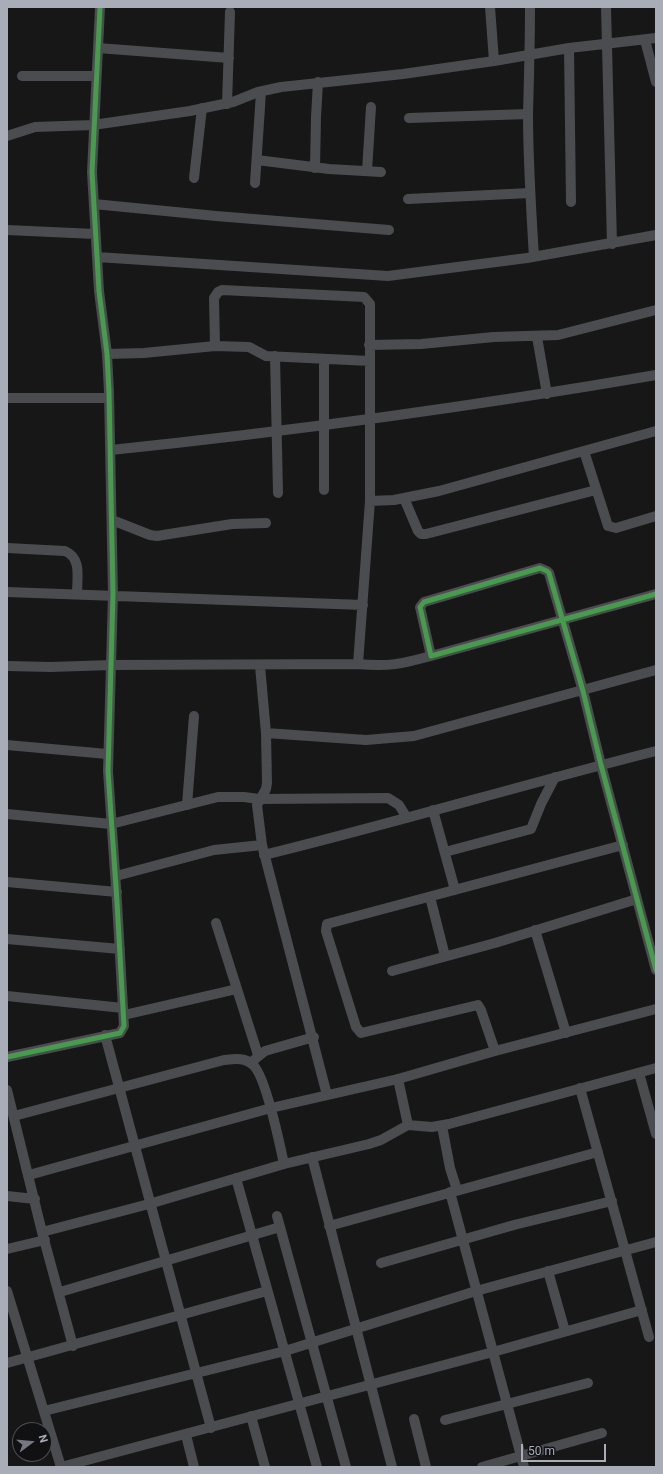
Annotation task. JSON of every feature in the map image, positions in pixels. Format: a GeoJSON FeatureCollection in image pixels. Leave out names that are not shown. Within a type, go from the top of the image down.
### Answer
{"type":"FeatureCollection","features":[{"type":"Feature","properties":{"kind":"street"},"geometry":{"type":"LineString","coordinates":[[7,1056],[122,1032],[124,1011],[107,754],[113,594],[111,450],[107,354],[99,292],[92,172],[93,125],[100,7]]}},
{"type":"Feature","properties":{"kind":"street"},"geometry":{"type":"LineString","coordinates":[[490,7],[494,61]]}},
{"type":"Feature","properties":{"kind":"street"},"geometry":{"type":"LineString","coordinates":[[530,7],[531,54],[528,114],[530,193],[534,257]]}},
{"type":"Feature","properties":{"kind":"street"},"geometry":{"type":"LineString","coordinates":[[606,7],[612,244]]}},
{"type":"Feature","properties":{"kind":"street"},"geometry":{"type":"LineString","coordinates":[[227,104],[230,12]]}},
{"type":"Feature","properties":{"kind":"street"},"geometry":{"type":"LineString","coordinates":[[7,136],[42,126],[93,125],[227,104],[261,92],[318,82],[403,74],[494,61],[569,48],[656,38]]}},
{"type":"Feature","properties":{"kind":"street"},"geometry":{"type":"LineString","coordinates":[[645,40],[656,82]]}},
{"type":"Feature","properties":{"kind":"street"},"geometry":{"type":"LineString","coordinates":[[98,48],[229,58]]}},
{"type":"Feature","properties":{"kind":"street"},"geometry":{"type":"LineString","coordinates":[[569,48],[571,202]]}},
{"type":"Feature","properties":{"kind":"street"},"geometry":{"type":"LineString","coordinates":[[22,76],[96,76]]}},
{"type":"Feature","properties":{"kind":"street"},"geometry":{"type":"LineString","coordinates":[[315,168],[318,82]]}},
{"type":"Feature","properties":{"kind":"street"},"geometry":{"type":"LineString","coordinates":[[255,183],[261,92]]}},
{"type":"Feature","properties":{"kind":"street"},"geometry":{"type":"LineString","coordinates":[[367,171],[371,107]]}},
{"type":"Feature","properties":{"kind":"street"},"geometry":{"type":"LineString","coordinates":[[194,178],[202,108]]}},
{"type":"Feature","properties":{"kind":"street"},"geometry":{"type":"LineString","coordinates":[[409,118],[528,114]]}},
{"type":"Feature","properties":{"kind":"street"},"geometry":{"type":"LineString","coordinates":[[257,160],[315,168],[381,172]]}},
{"type":"Feature","properties":{"kind":"street"},"geometry":{"type":"LineString","coordinates":[[408,199],[530,193]]}},
{"type":"Feature","properties":{"kind":"street"},"geometry":{"type":"LineString","coordinates":[[94,204],[216,216],[389,230]]}},
{"type":"Feature","properties":{"kind":"street"},"geometry":{"type":"LineString","coordinates":[[7,230],[95,234]]}},
{"type":"Feature","properties":{"kind":"street"},"geometry":{"type":"LineString","coordinates":[[97,257],[388,276],[534,257],[656,235]]}},
{"type":"Feature","properties":{"kind":"street"},"geometry":{"type":"LineString","coordinates":[[215,346],[214,298],[218,292],[227,290],[364,297],[370,304],[370,501],[358,664]]}},
{"type":"Feature","properties":{"kind":"street"},"geometry":{"type":"LineString","coordinates":[[369,345],[422,344],[511,336],[537,337],[572,332],[656,310]]}},
{"type":"Feature","properties":{"kind":"street"},"geometry":{"type":"LineString","coordinates":[[537,337],[547,394]]}},
{"type":"Feature","properties":{"kind":"street"},"geometry":{"type":"LineString","coordinates":[[107,354],[129,354],[215,346],[249,347],[254,348],[262,355],[370,361]]}},
{"type":"Feature","properties":{"kind":"street"},"geometry":{"type":"LineString","coordinates":[[275,356],[278,432],[278,493]]}},
{"type":"Feature","properties":{"kind":"street"},"geometry":{"type":"LineString","coordinates":[[324,359],[324,490]]}},
{"type":"Feature","properties":{"kind":"street"},"geometry":{"type":"LineString","coordinates":[[111,450],[278,432],[370,420],[547,394],[656,375]]}},
{"type":"Feature","properties":{"kind":"street"},"geometry":{"type":"LineString","coordinates":[[7,398],[109,398]]}},
{"type":"Feature","properties":{"kind":"street"},"geometry":{"type":"LineString","coordinates":[[370,501],[404,498],[439,491],[656,431]]}},
{"type":"Feature","properties":{"kind":"street"},"geometry":{"type":"LineString","coordinates":[[584,451],[606,522],[612,528],[656,516]]}},
{"type":"Feature","properties":{"kind":"street"},"geometry":{"type":"LineString","coordinates":[[404,498],[418,531],[422,534],[426,534],[596,490]]}},
{"type":"Feature","properties":{"kind":"street"},"geometry":{"type":"LineString","coordinates":[[112,520],[150,535],[157,536],[232,524],[266,523]]}},
{"type":"Feature","properties":{"kind":"street"},"geometry":{"type":"LineString","coordinates":[[7,548],[65,551],[71,554],[77,564],[77,594]]}},
{"type":"Feature","properties":{"kind":"street"},"geometry":{"type":"LineString","coordinates":[[431,656],[420,606],[421,604],[540,568],[544,568],[549,573],[583,690],[601,765],[656,970]]}},
{"type":"Feature","properties":{"kind":"street"},"geometry":{"type":"LineString","coordinates":[[7,592],[113,594],[363,605]]}},
{"type":"Feature","properties":{"kind":"street"},"geometry":{"type":"LineString","coordinates":[[7,666],[260,666],[358,664],[392,666],[656,594]]}},
{"type":"Feature","properties":{"kind":"street"},"geometry":{"type":"LineString","coordinates":[[260,666],[266,733],[267,783],[266,789],[259,799],[258,812],[262,845],[314,1037],[327,1095]]}},
{"type":"Feature","properties":{"kind":"street"},"geometry":{"type":"LineString","coordinates":[[266,733],[366,740],[414,736],[656,670]]}},
{"type":"Feature","properties":{"kind":"street"},"geometry":{"type":"LineString","coordinates":[[187,805],[194,716]]}},
{"type":"Feature","properties":{"kind":"street"},"geometry":{"type":"LineString","coordinates":[[7,745],[107,754]]}},
{"type":"Feature","properties":{"kind":"street"},"geometry":{"type":"LineString","coordinates":[[264,855],[350,834],[433,810],[656,751]]}},
{"type":"Feature","properties":{"kind":"street"},"geometry":{"type":"LineString","coordinates":[[445,852],[531,829],[541,804],[555,777]]}},
{"type":"Feature","properties":{"kind":"street"},"geometry":{"type":"LineString","coordinates":[[7,814],[111,824],[218,797],[244,797],[259,799],[388,798],[399,806],[407,818]]}},
{"type":"Feature","properties":{"kind":"street"},"geometry":{"type":"LineString","coordinates":[[433,810],[455,890]]}},
{"type":"Feature","properties":{"kind":"street"},"geometry":{"type":"LineString","coordinates":[[116,876],[214,850],[262,845]]}},
{"type":"Feature","properties":{"kind":"street"},"geometry":{"type":"LineString","coordinates":[[495,1051],[482,1010],[478,1005],[473,1005],[364,1034],[361,1033],[356,1027],[326,931],[327,924],[623,845]]}},
{"type":"Feature","properties":{"kind":"street"},"geometry":{"type":"LineString","coordinates":[[7,882],[117,892]]}},
{"type":"Feature","properties":{"kind":"street"},"geometry":{"type":"LineString","coordinates":[[430,897],[445,956]]}},
{"type":"Feature","properties":{"kind":"street"},"geometry":{"type":"LineString","coordinates":[[392,971],[637,899]]}},
{"type":"Feature","properties":{"kind":"street"},"geometry":{"type":"LineString","coordinates":[[216,923],[237,989],[254,1059],[270,1108],[284,1164]]}},
{"type":"Feature","properties":{"kind":"street"},"geometry":{"type":"LineString","coordinates":[[646,931],[656,928]]}},
{"type":"Feature","properties":{"kind":"street"},"geometry":{"type":"LineString","coordinates":[[535,930],[566,1034]]}},
{"type":"Feature","properties":{"kind":"street"},"geometry":{"type":"LineString","coordinates":[[7,939],[120,949]]}},
{"type":"Feature","properties":{"kind":"street"},"geometry":{"type":"LineString","coordinates":[[7,996],[124,1011],[237,989]]}},
{"type":"Feature","properties":{"kind":"street"},"geometry":{"type":"LineString","coordinates":[[29,1175],[270,1108],[398,1079],[495,1051],[566,1034],[656,1009]]}},
{"type":"Feature","properties":{"kind":"street"},"geometry":{"type":"LineString","coordinates":[[105,1036],[211,1428]]}},
{"type":"Feature","properties":{"kind":"street"},"geometry":{"type":"LineString","coordinates":[[14,1116],[224,1060],[254,1059],[271,1049],[314,1037]]}},
{"type":"Feature","properties":{"kind":"street"},"geometry":{"type":"LineString","coordinates":[[7,1249],[43,1236],[284,1164],[381,1140],[408,1125],[442,1126],[656,1068]]}},
{"type":"Feature","properties":{"kind":"street"},"geometry":{"type":"LineString","coordinates":[[639,1073],[656,1134]]}},
{"type":"Feature","properties":{"kind":"street"},"geometry":{"type":"LineString","coordinates":[[398,1079],[408,1125]]}},
{"type":"Feature","properties":{"kind":"street"},"geometry":{"type":"LineString","coordinates":[[580,1088],[649,1337]]}},
{"type":"Feature","properties":{"kind":"street"},"geometry":{"type":"LineString","coordinates":[[7,1090],[43,1236],[60,1292],[73,1346]]}},
{"type":"Feature","properties":{"kind":"street"},"geometry":{"type":"LineString","coordinates":[[442,1126],[462,1240],[524,1467]]}},
{"type":"Feature","properties":{"kind":"street"},"geometry":{"type":"LineString","coordinates":[[329,1226],[598,1152]]}},
{"type":"Feature","properties":{"kind":"street"},"geometry":{"type":"LineString","coordinates":[[312,1157],[392,1467]]}},
{"type":"Feature","properties":{"kind":"street"},"geometry":{"type":"LineString","coordinates":[[236,1178],[317,1467]]}},
{"type":"Feature","properties":{"kind":"street"},"geometry":{"type":"LineString","coordinates":[[7,1196],[34,1199]]}},
{"type":"Feature","properties":{"kind":"street"},"geometry":{"type":"LineString","coordinates":[[381,1263],[520,1223],[612,1201]]}},
{"type":"Feature","properties":{"kind":"street"},"geometry":{"type":"LineString","coordinates":[[277,1216],[313,1342],[346,1467]]}},
{"type":"Feature","properties":{"kind":"street"},"geometry":{"type":"LineString","coordinates":[[60,1292],[280,1226]]}},
{"type":"Feature","properties":{"kind":"street"},"geometry":{"type":"LineString","coordinates":[[44,1411],[285,1351],[356,1327],[476,1291],[656,1242]]}},
{"type":"Feature","properties":{"kind":"street"},"geometry":{"type":"LineString","coordinates":[[548,1271],[565,1331]]}},
{"type":"Feature","properties":{"kind":"street"},"geometry":{"type":"LineString","coordinates":[[7,1363],[181,1317],[267,1291]]}},
{"type":"Feature","properties":{"kind":"street"},"geometry":{"type":"LineString","coordinates":[[7,1292],[26,1359],[61,1467],[327,1397],[642,1310]]}},
{"type":"Feature","properties":{"kind":"street"},"geometry":{"type":"LineString","coordinates":[[445,1420],[588,1383]]}},
{"type":"Feature","properties":{"kind":"street"},"geometry":{"type":"LineString","coordinates":[[251,1416],[265,1467]]}},
{"type":"Feature","properties":{"kind":"street"},"geometry":{"type":"LineString","coordinates":[[414,1419],[426,1467]]}},
{"type":"Feature","properties":{"kind":"street"},"geometry":{"type":"LineString","coordinates":[[482,1467],[602,1433]]}},
{"type":"Feature","properties":{"kind":"street"},"geometry":{"type":"LineString","coordinates":[[186,1435],[194,1467]]}},
{"type":"Feature","properties":{"kind":"cycle path"},"geometry":{"type":"LineString","coordinates":[[7,1057],[120,1033],[124,1026],[108,771],[113,594],[109,392],[107,354],[99,291],[92,172],[100,7]]}},
{"type":"Feature","properties":{"kind":"cycle path"},"geometry":{"type":"LineString","coordinates":[[656,594],[431,656],[420,607],[424,602],[540,568],[549,573],[583,691],[601,765],[656,970]]}}]}
